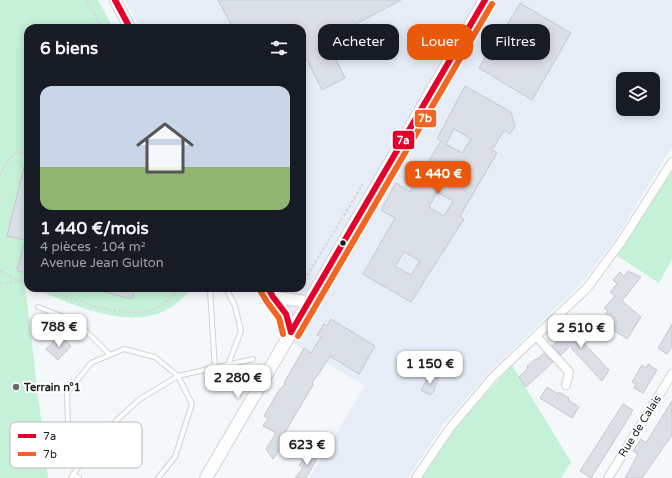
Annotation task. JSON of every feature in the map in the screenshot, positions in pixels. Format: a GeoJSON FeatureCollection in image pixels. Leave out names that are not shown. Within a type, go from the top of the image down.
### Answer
{"type":"FeatureCollection","features":[{"type":"Feature","properties":{"kind":"main road"},"geometry":{"type":"LineString","coordinates":[[206,478],[485,0]]}},
{"type":"Feature","properties":{"kind":"street"},"geometry":{"type":"LineString","coordinates":[[115,0],[128,24]]}},
{"type":"Feature","properties":{"kind":"street"},"geometry":{"type":"LineString","coordinates":[[416,478],[450,428],[493,377],[587,288],[621,242],[672,162]]}},
{"type":"Feature","properties":{"kind":"street"},"geometry":{"type":"LineString","coordinates":[[270,293],[309,302]]}},
{"type":"Feature","properties":{"kind":"street"},"geometry":{"type":"LineString","coordinates":[[270,293],[286,314],[291,332]]}},
{"type":"Feature","properties":{"kind":"street"},"geometry":{"type":"LineString","coordinates":[[536,336],[569,372],[566,385]]}},
{"type":"Feature","properties":{"kind":"street","name":"Rue de Calais"},"geometry":{"type":"LineString","coordinates":[[608,478],[672,374]]}},
{"type":"Feature","properties":{"kind":"lane"},"geometry":{"type":"LineString","coordinates":[[210,292],[215,368]]}},
{"type":"Feature","properties":{"kind":"lane"},"geometry":{"type":"LineString","coordinates":[[228,292],[235,306],[241,331],[228,364]]}},
{"type":"Feature","properties":{"kind":"lane"},"geometry":{"type":"LineString","coordinates":[[38,307],[77,322],[110,355]]}},
{"type":"Feature","properties":{"kind":"lane"},"geometry":{"type":"LineString","coordinates":[[68,422],[68,393],[91,363],[124,349],[155,357],[178,376],[192,404],[175,457],[158,478]]}},
{"type":"Feature","properties":{"kind":"lane"},"geometry":{"type":"LineString","coordinates":[[116,422],[140,399],[178,376],[253,359]]}},
{"type":"Feature","properties":{"kind":"lane"},"geometry":{"type":"LineString","coordinates":[[72,476],[80,478]]}},
{"type":"Feature","properties":{"kind":"path"},"geometry":{"type":"LineString","coordinates":[[87,0],[100,24]]}},
{"type":"Feature","properties":{"kind":"path"},"geometry":{"type":"LineString","coordinates":[[0,175],[8,159],[16,153],[24,152]]}},
{"type":"Feature","properties":{"kind":"path"},"geometry":{"type":"LineString","coordinates":[[0,271],[20,281]]}},
{"type":"Feature","properties":{"kind":"path"},"geometry":{"type":"LineString","coordinates":[[0,284],[24,282]]}},
{"type":"Feature","properties":{"kind":"path"},"geometry":{"type":"LineString","coordinates":[[56,292],[89,306],[138,313],[154,309],[176,292]]}},
{"type":"Feature","properties":{"kind":"shaded area"},"geometry":{"type":"Polygon","coordinates":[[[125,0],[672,0],[672,147],[616,238],[582,283],[488,373],[444,424],[408,478],[309,478],[365,386],[290,341],[285,309],[276,292],[306,292],[306,24],[138,24],[125,0]]]}},
{"type":"Feature","properties":{"kind":"green space"},"geometry":{"type":"Polygon","coordinates":[[[0,0],[98,0],[111,24],[24,24],[24,292],[26,292],[41,422],[10,422],[10,468],[47,468],[48,478],[0,478],[0,0]]]}},
{"type":"Feature","properties":{"kind":"green space"},"geometry":{"type":"Polygon","coordinates":[[[672,172],[672,259],[659,283],[613,253],[672,172]]]}},
{"type":"Feature","properties":{"kind":"green space"},"geometry":{"type":"Polygon","coordinates":[[[43,292],[187,292],[175,305],[157,314],[137,317],[115,316],[72,304],[43,292]]]}},
{"type":"Feature","properties":{"kind":"green space"},"geometry":{"type":"Polygon","coordinates":[[[512,365],[571,462],[561,478],[420,478],[455,428],[512,365]]]}},
{"type":"Feature","properties":{"kind":"building"},"geometry":{"type":"Polygon","coordinates":[[[218,0],[401,0],[356,24],[318,24],[318,60],[336,60],[345,78],[322,90],[306,58],[306,24],[231,24],[218,0]]]}},
{"type":"Feature","properties":{"kind":"building"},"geometry":{"type":"Polygon","coordinates":[[[520,3],[571,33],[532,100],[479,68],[483,60],[550,60],[550,24],[508,24],[520,3]]]}},
{"type":"Feature","properties":{"kind":"building"},"geometry":{"type":"Polygon","coordinates":[[[465,86],[511,112],[515,126],[510,134],[504,130],[492,150],[497,153],[460,216],[464,219],[411,302],[363,274],[395,218],[381,210],[396,183],[410,192],[441,141],[437,139],[465,86]],[[454,129],[446,144],[462,153],[471,139],[454,129]],[[437,192],[429,207],[444,216],[453,201],[437,192]],[[404,252],[395,266],[411,275],[420,261],[404,252]]]}},
{"type":"Feature","properties":{"kind":"building"},"geometry":{"type":"Polygon","coordinates":[[[24,167],[24,240],[7,236],[24,167]]]}},
{"type":"Feature","properties":{"kind":"building"},"geometry":{"type":"Polygon","coordinates":[[[24,244],[24,272],[17,271],[24,244]]]}},
{"type":"Feature","properties":{"kind":"building"},"geometry":{"type":"Polygon","coordinates":[[[628,271],[641,277],[622,301],[641,317],[627,339],[609,327],[610,326],[602,319],[608,311],[604,308],[615,296],[610,292],[617,284],[613,280],[620,272],[624,276],[628,271]]]}},
{"type":"Feature","properties":{"kind":"building"},"geometry":{"type":"Polygon","coordinates":[[[105,292],[133,292],[132,299],[105,292]]]}},
{"type":"Feature","properties":{"kind":"building"},"geometry":{"type":"Polygon","coordinates":[[[331,319],[375,346],[359,374],[330,356],[312,382],[313,385],[284,434],[300,443],[293,454],[282,446],[273,459],[266,449],[276,433],[263,426],[268,418],[264,416],[279,390],[284,386],[285,381],[304,348],[311,353],[321,337],[317,335],[324,324],[327,326],[331,319]]]}},
{"type":"Feature","properties":{"kind":"building"},"geometry":{"type":"Polygon","coordinates":[[[580,320],[588,329],[579,338],[609,370],[602,381],[571,348],[573,346],[571,345],[561,355],[552,346],[562,337],[560,335],[568,327],[570,329],[580,320]]]}},
{"type":"Feature","properties":{"kind":"building"},"geometry":{"type":"Polygon","coordinates":[[[672,324],[672,347],[667,354],[658,348],[672,324]]]}},
{"type":"Feature","properties":{"kind":"building"},"geometry":{"type":"Polygon","coordinates":[[[60,335],[71,346],[58,360],[46,349],[60,335]]]}},
{"type":"Feature","properties":{"kind":"building"},"geometry":{"type":"Polygon","coordinates":[[[544,353],[553,362],[526,387],[519,377],[528,368],[527,366],[544,353]]]}},
{"type":"Feature","properties":{"kind":"building"},"geometry":{"type":"Polygon","coordinates":[[[648,364],[657,370],[643,393],[634,388],[636,384],[632,382],[642,365],[646,368],[648,364]]]}},
{"type":"Feature","properties":{"kind":"building"},"geometry":{"type":"Polygon","coordinates":[[[430,374],[439,379],[434,391],[430,395],[421,390],[430,374]]]}},
{"type":"Feature","properties":{"kind":"building"},"geometry":{"type":"Polygon","coordinates":[[[547,387],[558,394],[559,392],[569,398],[568,400],[579,407],[572,418],[540,398],[547,387]]]}},
{"type":"Feature","properties":{"kind":"building"},"geometry":{"type":"Polygon","coordinates":[[[672,401],[672,435],[642,478],[625,478],[638,454],[633,451],[641,439],[646,443],[672,401]]]}},
{"type":"Feature","properties":{"kind":"building"},"geometry":{"type":"Polygon","coordinates":[[[623,404],[633,410],[591,478],[580,471],[623,404]]]}},
{"type":"Feature","properties":{"kind":"building"},"geometry":{"type":"Polygon","coordinates":[[[314,454],[318,457],[306,478],[295,478],[303,468],[299,465],[307,455],[311,457],[314,454]]]}},
{"type":"Feature","properties":{"kind":"transit line","name":"7a"},"geometry":{"type":"LineString","coordinates":[[115,0],[128,24]]}},
{"type":"Feature","properties":{"kind":"transit line","name":"7a"},"geometry":{"type":"LineString","coordinates":[[291,332],[485,0]]}},
{"type":"Feature","properties":{"kind":"transit line","name":"7b"},"geometry":{"type":"LineString","coordinates":[[298,336],[492,4]]}},
{"type":"Feature","properties":{"kind":"transit line","name":"7b"},"geometry":{"type":"LineString","coordinates":[[261,292],[279,318],[283,334]]}},
{"type":"Feature","properties":{"kind":"transit line","name":"7a"},"geometry":{"type":"LineString","coordinates":[[270,292],[286,314],[291,332]]}},
{"type":"Feature","properties":{"kind":"place","name":"Terrain n°1"},"geometry":{"type":"Point","coordinates":[16,387]}}]}
